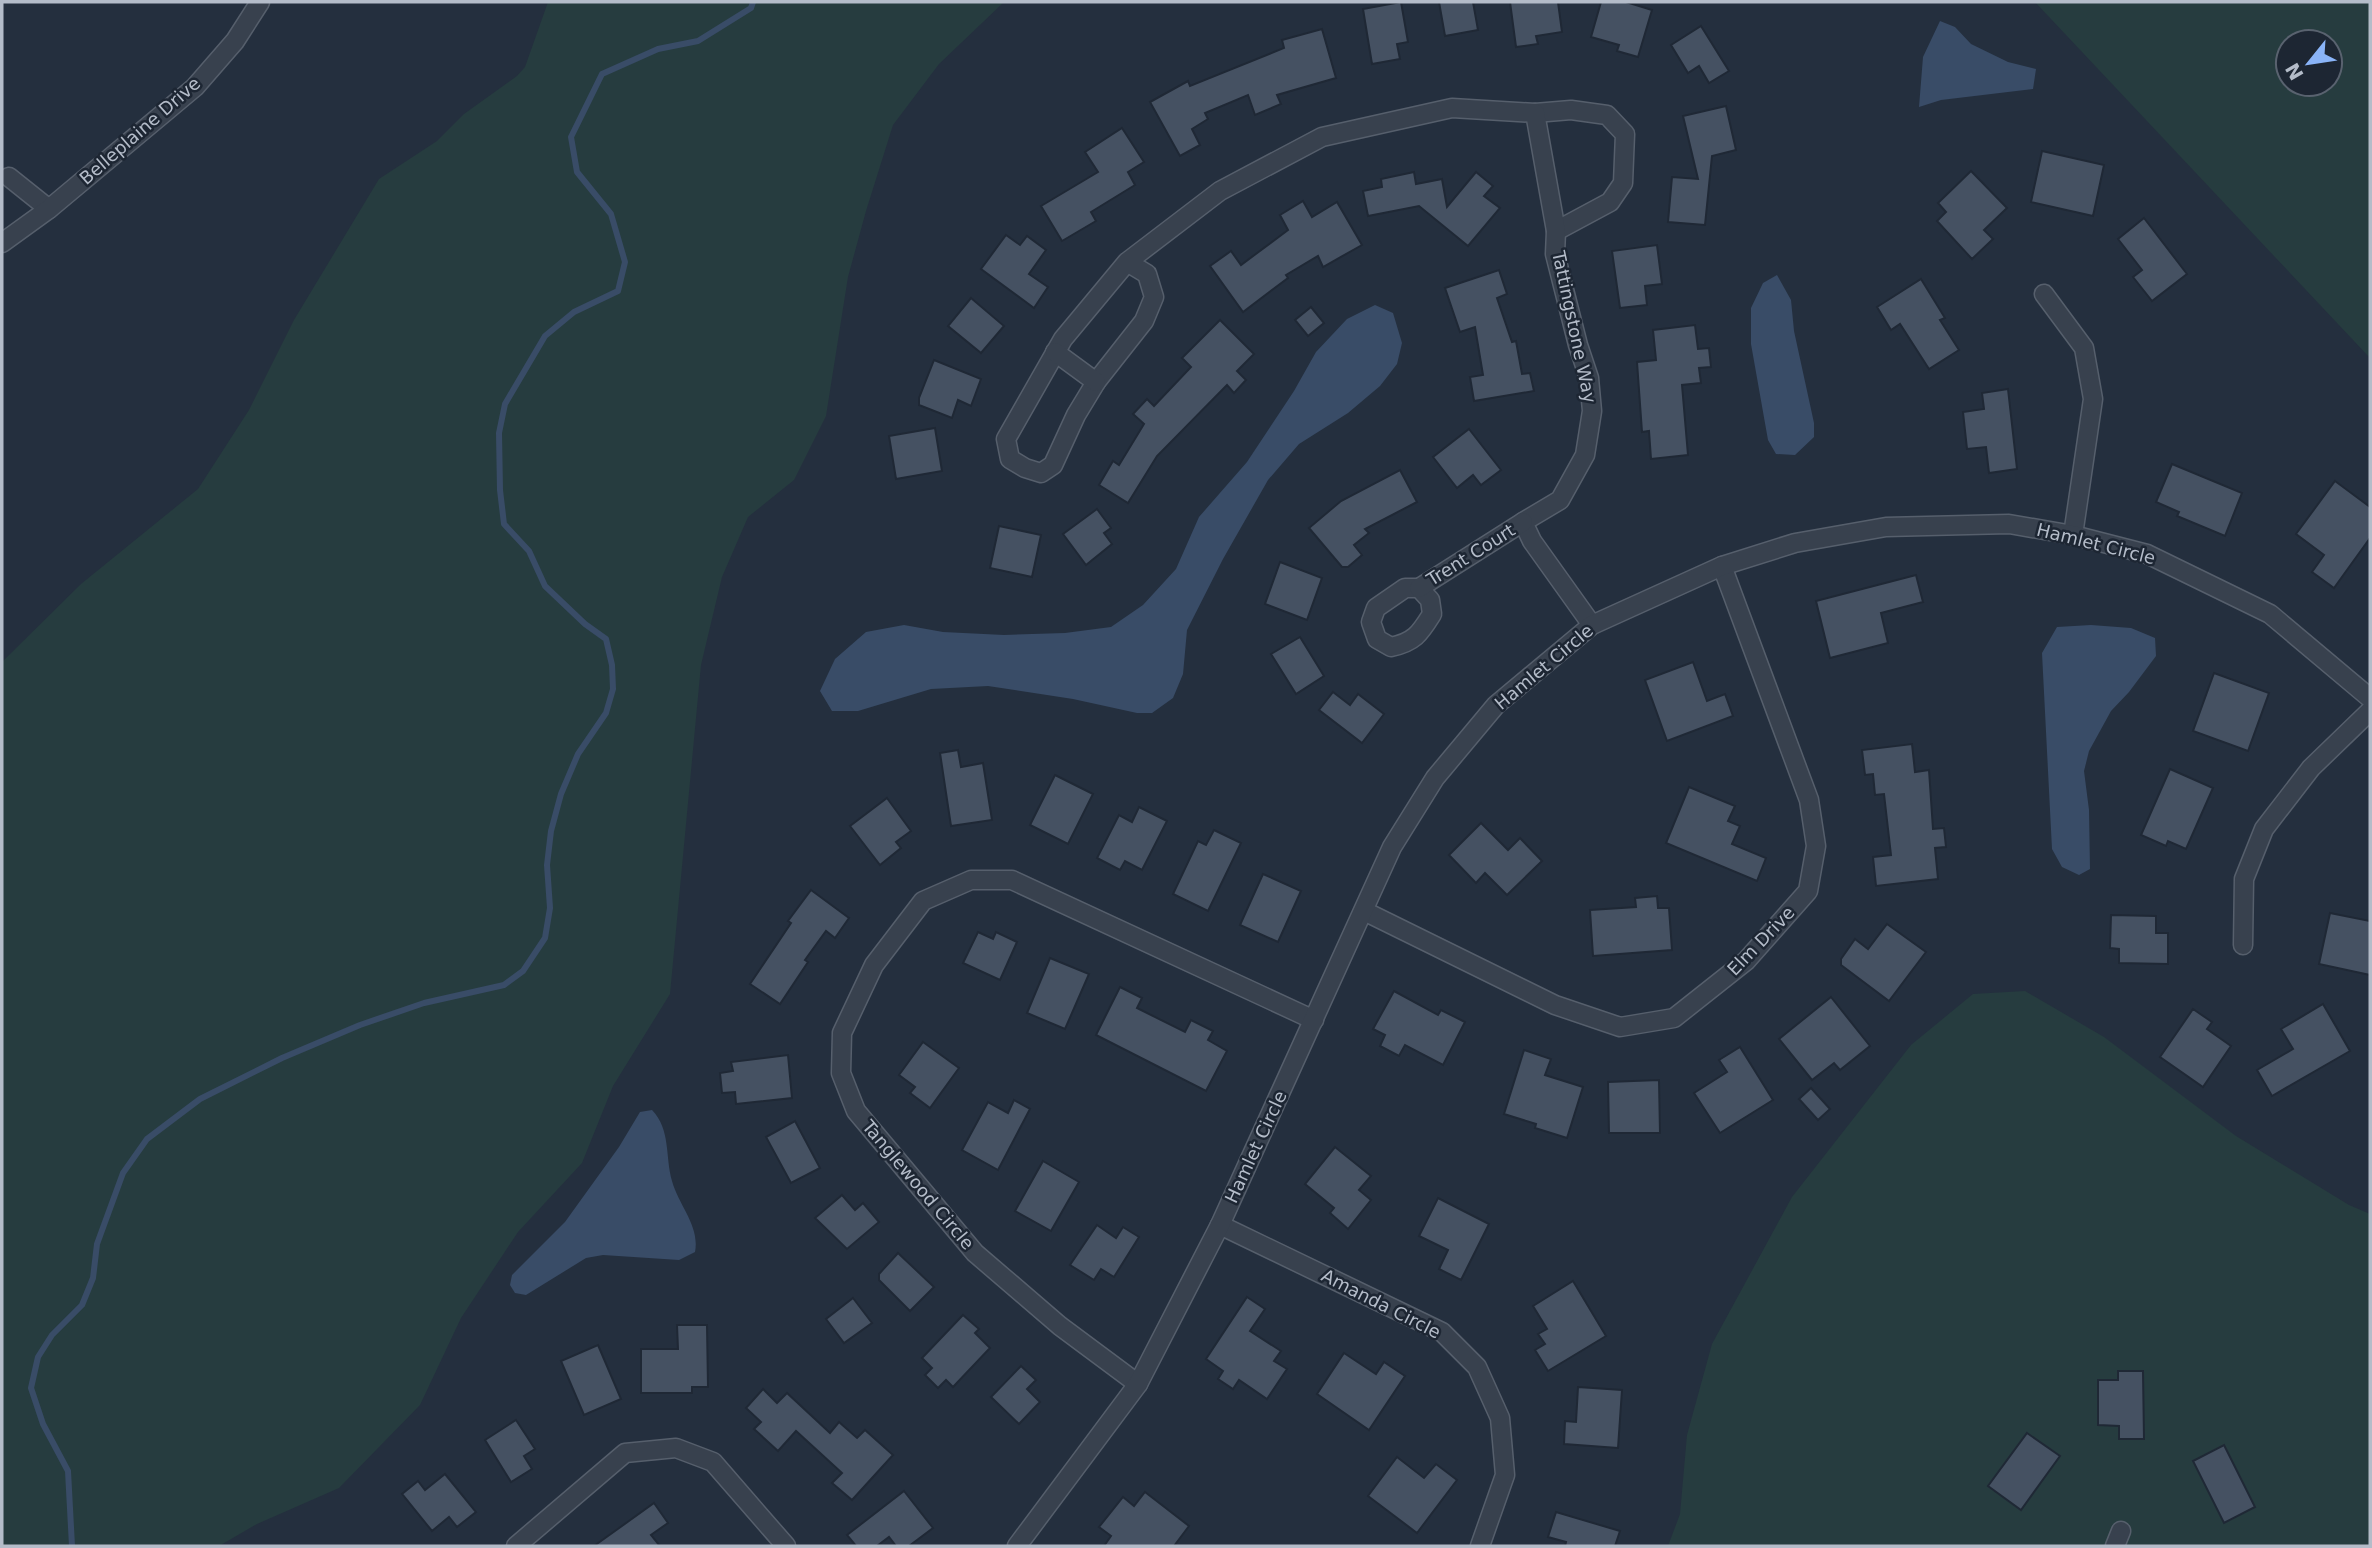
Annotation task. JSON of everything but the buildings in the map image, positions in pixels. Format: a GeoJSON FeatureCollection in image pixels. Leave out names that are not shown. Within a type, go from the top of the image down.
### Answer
{"type":"FeatureCollection","features":[{"type":"Feature","properties":{"kind":"street","name":"Belleplaine Drive"},"geometry":{"type":"LineString","coordinates":[[2,243],[48,209],[195,87],[235,41],[260,2]]}},
{"type":"Feature","properties":{"kind":"street","name":"Tattingstone Way"},"geometry":{"type":"LineString","coordinates":[[1127,262],[1147,274],[1154,297],[1144,321],[1096,382],[1076,415],[1053,465],[1041,473],[1025,468],[1010,459],[1006,439],[1055,352],[1127,262],[1220,191],[1322,137],[1452,108],[1535,113],[1571,110],[1607,115],[1625,134],[1623,183],[1610,202],[1556,231]]}},
{"type":"Feature","properties":{"kind":"street","name":"Tattingstone Way"},"geometry":{"type":"LineString","coordinates":[[1523,522],[1560,500],[1585,455],[1592,411],[1589,378],[1555,254],[1556,231],[1535,113]]}},
{"type":"Feature","properties":{"kind":"street"},"geometry":{"type":"LineString","coordinates":[[9,177],[48,209]]}},
{"type":"Feature","properties":{"kind":"street"},"geometry":{"type":"LineString","coordinates":[[2044,294],[2084,348],[2093,399],[2073,535]]}},
{"type":"Feature","properties":{"kind":"street"},"geometry":{"type":"LineString","coordinates":[[1055,352],[1096,382]]}},
{"type":"Feature","properties":{"kind":"street"},"geometry":{"type":"LineString","coordinates":[[1523,522],[1532,541],[1592,625]]}},
{"type":"Feature","properties":{"kind":"street","name":"Trent Court"},"geometry":{"type":"LineString","coordinates":[[1419,588],[1523,522]]}},
{"type":"Feature","properties":{"kind":"street","name":"Hamlet Circle"},"geometry":{"type":"LineString","coordinates":[[1017,1546],[1138,1384],[1220,1225],[1392,848],[1435,778],[1496,705],[1592,625],[1722,566],[1796,543],[1886,527],[2009,524],[2073,535],[2147,554],[2270,614],[2370,698]]}},
{"type":"Feature","properties":{"kind":"street","name":"Elm Drive"},"geometry":{"type":"LineString","coordinates":[[1364,911],[1555,1005],[1620,1027],[1674,1018],[1746,961],[1808,891],[1816,846],[1809,800],[1722,566]]}},
{"type":"Feature","properties":{"kind":"street"},"geometry":{"type":"LineString","coordinates":[[2243,945],[2244,879],[2264,829],[2311,768],[2370,711]]}},
{"type":"Feature","properties":{"kind":"street","name":"Tanglewood Circle"},"geometry":{"type":"LineString","coordinates":[[1138,1384],[1060,1326],[975,1253],[856,1111],[841,1073],[842,1033],[874,965],[923,901],[971,880],[1012,880],[1314,1020]]}},
{"type":"Feature","properties":{"kind":"street","name":"Amanda Circle"},"geometry":{"type":"LineString","coordinates":[[1220,1225],[1442,1332],[1477,1367],[1500,1418],[1505,1475],[1480,1546]]}},
{"type":"Feature","properties":{"kind":"street"},"geometry":{"type":"LineString","coordinates":[[516,1546],[625,1453],[676,1448],[713,1462],[786,1546]]}},
{"type":"Feature","properties":{"kind":"green space"},"geometry":{"type":"Polygon","coordinates":[[[548,2],[1004,2],[939,64],[893,125],[848,277],[826,416],[794,480],[748,517],[722,577],[701,665],[670,994],[613,1086],[582,1163],[518,1232],[461,1318],[420,1405],[339,1488],[257,1524],[219,1546],[2,1546],[2,662],[81,584],[198,489],[249,410],[294,320],[379,179],[437,141],[464,114],[517,76],[525,67],[548,2]]]}},
{"type":"Feature","properties":{"kind":"green space"},"geometry":{"type":"Polygon","coordinates":[[[2035,2],[2370,2],[2370,358],[2035,2]]]}},
{"type":"Feature","properties":{"kind":"green space"},"geometry":{"type":"Polygon","coordinates":[[[2025,991],[2104,1037],[2236,1136],[2349,1205],[2370,1214],[2370,1546],[1668,1546],[1680,1514],[1687,1435],[1712,1344],[1792,1197],[1911,1045],[1973,994],[2025,991]]]}},
{"type":"Feature","properties":{"kind":"water"},"geometry":{"type":"Polygon","coordinates":[[[1940,21],[1955,27],[1971,44],[2008,62],[2036,69],[2033,89],[1941,100],[1919,107],[1923,57],[1940,21]]]}},
{"type":"Feature","properties":{"kind":"water"},"geometry":{"type":"Polygon","coordinates":[[[1777,275],[1791,300],[1794,331],[1814,423],[1814,437],[1795,455],[1776,454],[1768,440],[1751,344],[1751,308],[1763,283],[1777,275]]]}},
{"type":"Feature","properties":{"kind":"water"},"geometry":{"type":"Polygon","coordinates":[[[1375,305],[1393,313],[1402,343],[1397,364],[1380,386],[1348,413],[1299,444],[1268,480],[1187,630],[1183,674],[1173,698],[1152,713],[1137,713],[1073,699],[988,686],[931,689],[858,711],[832,711],[820,691],[835,659],[866,632],[904,625],[943,632],[1004,635],[1065,633],[1111,627],[1143,605],[1176,569],[1199,517],[1247,462],[1316,352],[1347,319],[1375,305]]]}},
{"type":"Feature","properties":{"kind":"water"},"geometry":{"type":"Polygon","coordinates":[[[2091,625],[2131,628],[2155,638],[2156,656],[2111,711],[2089,751],[2084,771],[2089,810],[2090,869],[2079,875],[2062,867],[2052,849],[2042,653],[2057,627],[2091,625]]]}},
{"type":"Feature","properties":{"kind":"water"},"geometry":{"type":"Polygon","coordinates":[[[652,1110],[665,1135],[672,1181],[692,1225],[695,1252],[679,1260],[603,1255],[586,1258],[526,1295],[515,1293],[510,1285],[512,1275],[565,1222],[619,1147],[640,1112],[652,1110]]]}},
{"type":"Feature","properties":{"kind":"waterway"},"geometry":{"type":"LineString","coordinates":[[72,1546],[68,1471],[43,1424],[31,1388],[38,1357],[52,1335],[82,1305],[93,1278],[97,1244],[123,1173],[147,1139],[200,1099],[282,1058],[360,1025],[424,1003],[504,985],[523,971],[545,938],[550,908],[547,865],[551,831],[561,794],[578,754],[606,713],[613,689],[612,665],[606,639],[585,624],[545,586],[529,551],[504,524],[500,490],[499,433],[505,404],[545,336],[574,312],[618,291],[625,262],[611,214],[577,172],[571,137],[602,74],[658,49],[698,41],[751,8],[753,2]]}}]}
